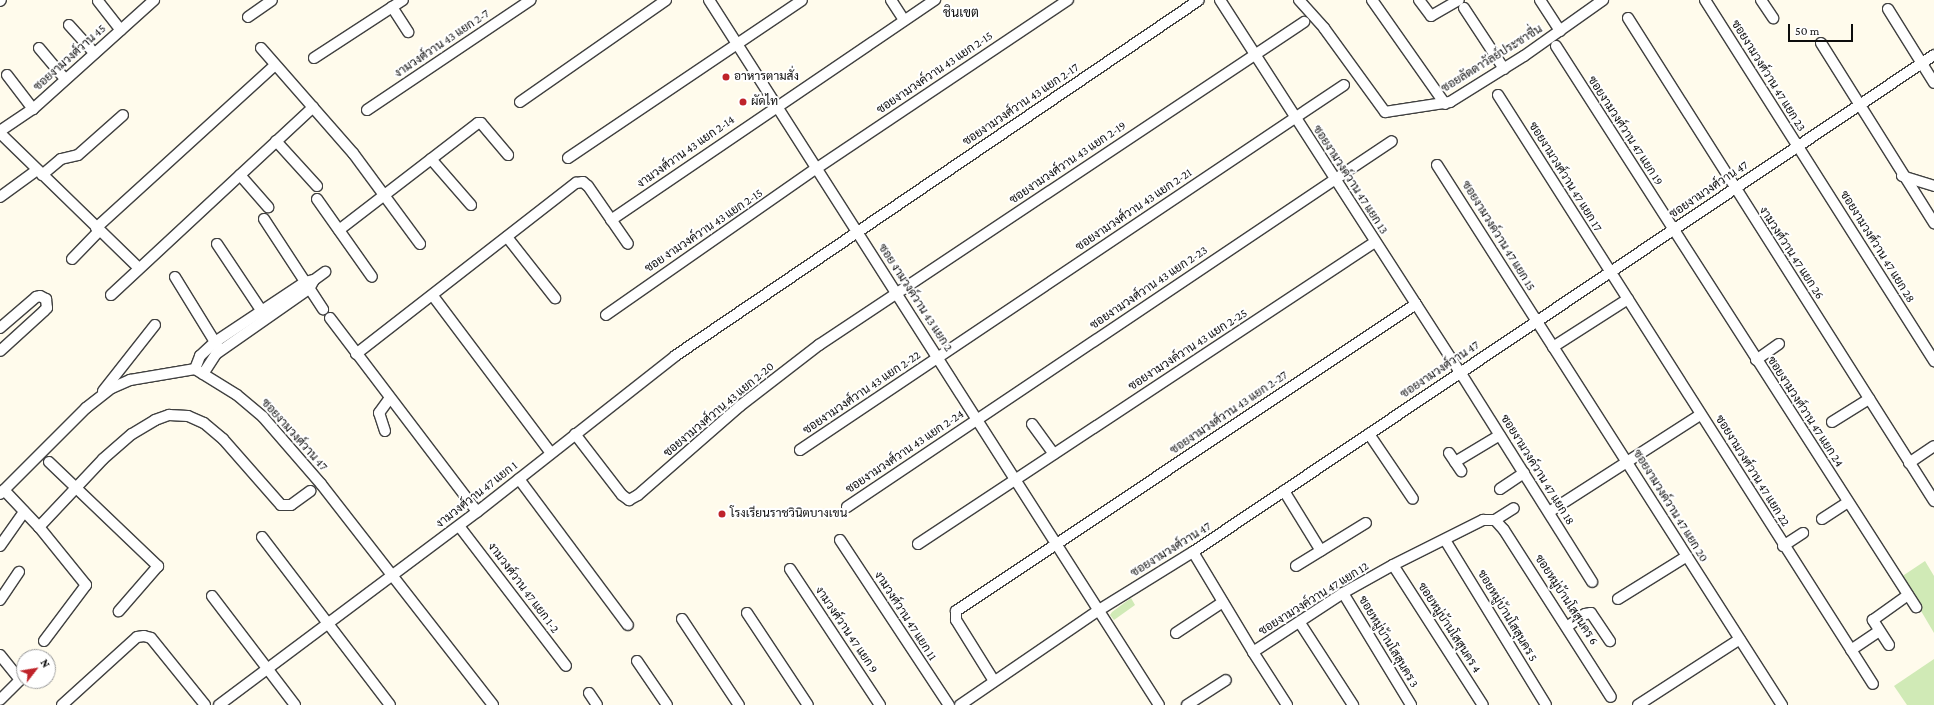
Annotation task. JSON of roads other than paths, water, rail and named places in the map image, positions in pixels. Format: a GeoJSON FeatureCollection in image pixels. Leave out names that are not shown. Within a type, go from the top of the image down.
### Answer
{"type":"FeatureCollection","features":[{"type":"Feature","properties":{"kind":"street"},"geometry":{"type":"LineString","coordinates":[[248,17],[272,0]]}},
{"type":"Feature","properties":{"kind":"street"},"geometry":{"type":"LineString","coordinates":[[314,58],[403,0]]}},
{"type":"Feature","properties":{"kind":"street","name":"งามวงศ์วาน 43 แยก 2-7"},"geometry":{"type":"LineString","coordinates":[[367,110],[531,0]]}},
{"type":"Feature","properties":{"kind":"street"},"geometry":{"type":"LineString","coordinates":[[520,102],[666,0]]}},
{"type":"Feature","properties":{"kind":"street","name":"ซอย งามวงค์วาน 43 แยก 2"},"geometry":{"type":"LineString","coordinates":[[709,0],[1058,544],[1159,705]]}},
{"type":"Feature","properties":{"kind":"street"},"geometry":{"type":"LineString","coordinates":[[568,158],[802,0]]}},
{"type":"Feature","properties":{"kind":"street"},"geometry":{"type":"LineString","coordinates":[[891,0],[904,20]]}},
{"type":"Feature","properties":{"kind":"street","name":"งามวงศ์วาน 43 แยก 2-14"},"geometry":{"type":"LineString","coordinates":[[611,220],[934,0]]}},
{"type":"Feature","properties":{"kind":"street","name":"ซอยงามวงค์วาน 43 แยก 2-15"},"geometry":{"type":"LineString","coordinates":[[817,168],[1068,0]]}},
{"type":"Feature","properties":{"kind":"street","name":"ซอยงามวงศ์วาน 43 แยก 2-17"},"geometry":{"type":"LineString","coordinates":[[575,434],[675,356],[1199,0]]}},
{"type":"Feature","properties":{"kind":"street","name":"ซอยงามวงค์วาน 47 แยก 13"},"geometry":{"type":"LineString","coordinates":[[1220,0],[1294,118],[1460,372]]}},
{"type":"Feature","properties":{"kind":"street","name":"ซอยลัดดาวัลย์ประชาชื่น"},"geometry":{"type":"LineString","coordinates":[[1299,0],[1324,28],[1385,112],[1417,105],[1444,104],[1504,69],[1603,0]]}},
{"type":"Feature","properties":{"kind":"street"},"geometry":{"type":"LineString","coordinates":[[1372,0],[1444,104]]}},
{"type":"Feature","properties":{"kind":"street"},"geometry":{"type":"LineString","coordinates":[[1419,0],[1431,16],[1462,4],[1504,69]]}},
{"type":"Feature","properties":{"kind":"street"},"geometry":{"type":"LineString","coordinates":[[1540,0],[1560,31]]}},
{"type":"Feature","properties":{"kind":"street","name":"ซอยงามวงศ์วาน 47 แยก 23"},"geometry":{"type":"LineString","coordinates":[[1704,0],[1797,146]]}},
{"type":"Feature","properties":{"kind":"street"},"geometry":{"type":"LineString","coordinates":[[1761,0],[1773,18]]}},
{"type":"Feature","properties":{"kind":"street","name":"ซอยงามวงศ์วาน 45"},"geometry":{"type":"LineString","coordinates":[[0,132],[33,108],[152,1]]}},
{"type":"Feature","properties":{"kind":"street"},"geometry":{"type":"LineString","coordinates":[[98,2],[121,30]]}},
{"type":"Feature","properties":{"kind":"street"},"geometry":{"type":"LineString","coordinates":[[392,7],[408,32]]}},
{"type":"Feature","properties":{"kind":"street"},"geometry":{"type":"LineString","coordinates":[[1888,9],[1920,64],[1934,83]]}},
{"type":"Feature","properties":{"kind":"street","name":"งามวงศ์วาน 47 แยก 26"},"geometry":{"type":"LineString","coordinates":[[1628,18],[1734,189],[1934,501]]}},
{"type":"Feature","properties":{"kind":"street","name":"ซอยงามวงศ์วาน 43 แยก 2-19"},"geometry":{"type":"LineString","coordinates":[[898,294],[1254,54],[1304,22]]}},
{"type":"Feature","properties":{"kind":"street"},"geometry":{"type":"LineString","coordinates":[[69,25],[94,53]]}},
{"type":"Feature","properties":{"kind":"street"},"geometry":{"type":"LineString","coordinates":[[1821,43],[1902,176],[1934,223]]}},
{"type":"Feature","properties":{"kind":"street","name":"ซอยงามวงศ์วาน 47 แยก 19"},"geometry":{"type":"LineString","coordinates":[[1556,46],[1673,230]]}},
{"type":"Feature","properties":{"kind":"street"},"geometry":{"type":"LineString","coordinates":[[39,48],[66,79]]}},
{"type":"Feature","properties":{"kind":"street"},"geometry":{"type":"LineString","coordinates":[[261,48],[313,107],[385,195],[420,244]]}},
{"type":"Feature","properties":{"kind":"street","name":"ซอยงามวงศ์วาน 47"},"geometry":{"type":"LineString","coordinates":[[960,705],[1100,610],[1194,552],[1934,54]]}},
{"type":"Feature","properties":{"kind":"street"},"geometry":{"type":"LineString","coordinates":[[72,260],[98,229],[275,65]]}},
{"type":"Feature","properties":{"kind":"street"},"geometry":{"type":"LineString","coordinates":[[7,75],[33,108]]}},
{"type":"Feature","properties":{"kind":"street","name":"ซอยงามวงศ์วาน 43 แยก 2-21"},"geometry":{"type":"LineString","coordinates":[[938,357],[1344,85]]}},
{"type":"Feature","properties":{"kind":"street","name":"ซอยงามวงศ์วาน 47 แยก 17"},"geometry":{"type":"LineString","coordinates":[[1498,95],[1610,272]]}},
{"type":"Feature","properties":{"kind":"street"},"geometry":{"type":"LineString","coordinates":[[110,295],[138,267],[313,107]]}},
{"type":"Feature","properties":{"kind":"street"},"geometry":{"type":"LineString","coordinates":[[0,197],[61,159],[78,155],[123,116]]}},
{"type":"Feature","properties":{"kind":"street"},"geometry":{"type":"LineString","coordinates":[[339,230],[479,122],[508,155]]}},
{"type":"Feature","properties":{"kind":"street"},"geometry":{"type":"LineString","coordinates":[[0,132],[138,267]]}},
{"type":"Feature","properties":{"kind":"street"},"geometry":{"type":"LineString","coordinates":[[276,141],[317,186]]}},
{"type":"Feature","properties":{"kind":"street","name":"ซอยงามวงศ์วาน 43 แยก 2-23"},"geometry":{"type":"LineString","coordinates":[[977,419],[1392,141]]}},
{"type":"Feature","properties":{"kind":"street","name":"ซอยงามวงศ์วาน 47 แยก 28"},"geometry":{"type":"LineString","coordinates":[[1797,146],[1934,362]]}},
{"type":"Feature","properties":{"kind":"street"},"geometry":{"type":"LineString","coordinates":[[431,159],[471,206]]}},
{"type":"Feature","properties":{"kind":"street","name":"ซอยงามวงค์วาน 47 แยก 15"},"geometry":{"type":"LineString","coordinates":[[1437,165],[1536,321]]}},
{"type":"Feature","properties":{"kind":"street","name":"ซอย งามวงค์วาน 43 แยก 2-15"},"geometry":{"type":"LineString","coordinates":[[606,315],[817,168]]}},
{"type":"Feature","properties":{"kind":"street"},"geometry":{"type":"LineString","coordinates":[[240,175],[268,207]]}},
{"type":"Feature","properties":{"kind":"street"},"geometry":{"type":"LineString","coordinates":[[1902,176],[1934,186]]}},
{"type":"Feature","properties":{"kind":"street"},"geometry":{"type":"LineString","coordinates":[[356,354],[579,182],[588,186],[628,244]]}},
{"type":"Feature","properties":{"kind":"street"},"geometry":{"type":"LineString","coordinates":[[317,199],[372,277]]}},
{"type":"Feature","properties":{"kind":"street"},"geometry":{"type":"LineString","coordinates":[[264,219],[309,284],[323,309]]}},
{"type":"Feature","properties":{"kind":"street","name":"ซอยงามวงศ์วาน 47 แยก 24"},"geometry":{"type":"LineString","coordinates":[[1673,230],[1916,607]]}},
{"type":"Feature","properties":{"kind":"street"},"geometry":{"type":"LineString","coordinates":[[507,237],[555,298]]}},
{"type":"Feature","properties":{"kind":"street","name":"ซอยงามวงค์วาน 43 แยก 2-25"},"geometry":{"type":"LineString","coordinates":[[918,544],[1375,242]]}},
{"type":"Feature","properties":{"kind":"street"},"geometry":{"type":"LineString","coordinates":[[217,244],[264,315]]}},
{"type":"Feature","properties":{"kind":"street"},"geometry":{"type":"LineString","coordinates":[[98,398],[130,380],[199,372],[221,350],[264,315],[325,272]]}},
{"type":"Feature","properties":{"kind":"street","name":"ซอยงามวงศ์วาน 47 แยก 22"},"geometry":{"type":"LineString","coordinates":[[1610,272],[1628,298],[1783,546],[1873,684]]}},
{"type":"Feature","properties":{"kind":"street"},"geometry":{"type":"LineString","coordinates":[[175,277],[221,350]]}},
{"type":"Feature","properties":{"kind":"street","name":"ซอยงามวงศ์วาน 43 แยก 2-20"},"geometry":{"type":"LineString","coordinates":[[575,434],[622,495],[629,500],[638,496],[740,406],[819,345],[898,294]]}},
{"type":"Feature","properties":{"kind":"street"},"geometry":{"type":"LineString","coordinates":[[0,328],[36,297],[40,296],[46,299],[47,308],[0,351]]}},
{"type":"Feature","properties":{"kind":"street"},"geometry":{"type":"LineString","coordinates":[[433,296],[551,453]]}},
{"type":"Feature","properties":{"kind":"street"},"geometry":{"type":"LineString","coordinates":[[1554,347],[1628,298]]}},
{"type":"Feature","properties":{"kind":"street","name":"ซอยงามวงศ์วาน 43 แยก 2-27"},"geometry":{"type":"LineString","coordinates":[[994,682],[956,620],[956,611],[1416,304]]}},
{"type":"Feature","properties":{"kind":"street"},"geometry":{"type":"LineString","coordinates":[[199,372],[200,356],[215,342],[264,315]]}},
{"type":"Feature","properties":{"kind":"street"},"geometry":{"type":"LineString","coordinates":[[330,318],[389,398],[477,512]]}},
{"type":"Feature","properties":{"kind":"street","name":"ซอยงามวงค์วาน 47 แยก 20"},"geometry":{"type":"LineString","coordinates":[[1536,321],[1782,705]]}},
{"type":"Feature","properties":{"kind":"street"},"geometry":{"type":"LineString","coordinates":[[44,641],[86,585],[39,527],[2,492],[98,398],[155,325]]}},
{"type":"Feature","properties":{"kind":"street"},"geometry":{"type":"LineString","coordinates":[[1756,360],[1779,344]]}},
{"type":"Feature","properties":{"kind":"street","name":"ซอยงามวงศ์วาน 43 แยก 2-22"},"geometry":{"type":"LineString","coordinates":[[800,450],[938,357]]}},
{"type":"Feature","properties":{"kind":"street","name":"ซอยงามวงศ์วาน 47"},"geometry":{"type":"LineString","coordinates":[[199,372],[237,395],[263,417],[321,484],[393,574],[493,705]]}},
{"type":"Feature","properties":{"kind":"street","name":"ซอยงามวงค์วาน 47 แยก 18"},"geometry":{"type":"LineString","coordinates":[[1460,372],[1592,582]]}},
{"type":"Feature","properties":{"kind":"street"},"geometry":{"type":"LineString","coordinates":[[385,431],[379,413],[389,398]]}},
{"type":"Feature","properties":{"kind":"street"},"geometry":{"type":"LineString","coordinates":[[1832,422],[1869,399]]}},
{"type":"Feature","properties":{"kind":"street"},"geometry":{"type":"LineString","coordinates":[[1549,512],[1700,415]]}},
{"type":"Feature","properties":{"kind":"street"},"geometry":{"type":"LineString","coordinates":[[39,527],[76,488],[132,434],[155,420],[169,416],[188,416],[204,423],[223,439],[281,505],[291,505],[310,491]]}},
{"type":"Feature","properties":{"kind":"street","name":"ซอยงามวงศ์วาน 43 แยก 2-24"},"geometry":{"type":"LineString","coordinates":[[847,507],[977,419]]}},
{"type":"Feature","properties":{"kind":"street"},"geometry":{"type":"LineString","coordinates":[[1032,424],[1054,454]]}},
{"type":"Feature","properties":{"kind":"street","name":"งามวงศ์วาน 47 แยก 1"},"geometry":{"type":"LineString","coordinates":[[219,705],[459,526],[519,480],[575,434]]}},
{"type":"Feature","properties":{"kind":"street"},"geometry":{"type":"LineString","coordinates":[[1369,434],[1413,499]]}},
{"type":"Feature","properties":{"kind":"street"},"geometry":{"type":"LineString","coordinates":[[1449,453],[1458,466],[1500,435]]}},
{"type":"Feature","properties":{"kind":"street"},"geometry":{"type":"LineString","coordinates":[[1909,463],[1934,446]]}},
{"type":"Feature","properties":{"kind":"street"},"geometry":{"type":"LineString","coordinates":[[49,462],[158,566],[119,611]]}},
{"type":"Feature","properties":{"kind":"street"},"geometry":{"type":"LineString","coordinates":[[1500,489],[1524,473]]}},
{"type":"Feature","properties":{"kind":"street"},"geometry":{"type":"LineString","coordinates":[[519,480],[628,625]]}},
{"type":"Feature","properties":{"kind":"street"},"geometry":{"type":"LineString","coordinates":[[1284,491],[1320,551]]}},
{"type":"Feature","properties":{"kind":"street"},"geometry":{"type":"LineString","coordinates":[[1822,519],[1848,502]]}},
{"type":"Feature","properties":{"kind":"street"},"geometry":{"type":"LineString","coordinates":[[1495,520],[1514,508]]}},
{"type":"Feature","properties":{"kind":"street"},"geometry":{"type":"LineString","coordinates":[[0,546],[24,512]]}},
{"type":"Feature","properties":{"kind":"street","name":"ซอยงามวงค์วาน 47 แยก 12"},"geometry":{"type":"LineString","coordinates":[[1194,552],[1253,652],[1300,623],[1343,593],[1393,565],[1483,520],[1495,520]]}},
{"type":"Feature","properties":{"kind":"street","name":"ซอยหมู่บ้านโสสุนคร 6"},"geometry":{"type":"LineString","coordinates":[[1495,520],[1504,530],[1568,626],[1611,697]]}},
{"type":"Feature","properties":{"kind":"street"},"geometry":{"type":"LineString","coordinates":[[1296,566],[1366,523]]}},
{"type":"Feature","properties":{"kind":"street","name":"งามวงศ์วาน 47 แยก 1-2"},"geometry":{"type":"LineString","coordinates":[[459,526],[566,666]]}},
{"type":"Feature","properties":{"kind":"street"},"geometry":{"type":"LineString","coordinates":[[1783,546],[1803,533]]}},
{"type":"Feature","properties":{"kind":"street"},"geometry":{"type":"LineString","coordinates":[[262,537],[390,705]]}},
{"type":"Feature","properties":{"kind":"street","name":"งามวงศ์วาน 47 แยก 11"},"geometry":{"type":"LineString","coordinates":[[840,540],[949,705]]}},
{"type":"Feature","properties":{"kind":"street","name":"ซอยหมู่บ้านโสสุนคร 5"},"geometry":{"type":"LineString","coordinates":[[1445,540],[1546,705]]}},
{"type":"Feature","properties":{"kind":"street"},"geometry":{"type":"LineString","coordinates":[[1618,599],[1686,556]]}},
{"type":"Feature","properties":{"kind":"street","name":"ซอยหมู่บ้านโสสุนคร 4"},"geometry":{"type":"LineString","coordinates":[[1393,565],[1483,705]]}},
{"type":"Feature","properties":{"kind":"street","name":"งามวงศ์วาน 47 แยก 9"},"geometry":{"type":"LineString","coordinates":[[790,569],[880,705]]}},
{"type":"Feature","properties":{"kind":"street"},"geometry":{"type":"LineString","coordinates":[[0,600],[19,572]]}},
{"type":"Feature","properties":{"kind":"street","name":"ซอยหมู่บ้านโสสุนคร 3"},"geometry":{"type":"LineString","coordinates":[[1343,593],[1411,705]]}},
{"type":"Feature","properties":{"kind":"street"},"geometry":{"type":"LineString","coordinates":[[1889,645],[1873,620],[1875,617],[1908,595]]}},
{"type":"Feature","properties":{"kind":"street"},"geometry":{"type":"LineString","coordinates":[[212,596],[269,668],[295,705]]}},
{"type":"Feature","properties":{"kind":"street"},"geometry":{"type":"LineString","coordinates":[[1176,633],[1223,602]]}},
{"type":"Feature","properties":{"kind":"street"},"geometry":{"type":"LineString","coordinates":[[747,613],[808,705]]}},
{"type":"Feature","properties":{"kind":"street"},"geometry":{"type":"LineString","coordinates":[[1568,626],[1585,614],[1591,613],[1610,641]]}},
{"type":"Feature","properties":{"kind":"street"},"geometry":{"type":"LineString","coordinates":[[682,619],[739,705]]}},
{"type":"Feature","properties":{"kind":"street"},"geometry":{"type":"LineString","coordinates":[[1300,623],[1353,705]]}},
{"type":"Feature","properties":{"kind":"street"},"geometry":{"type":"LineString","coordinates":[[1851,650],[1879,631]]}},
{"type":"Feature","properties":{"kind":"street"},"geometry":{"type":"LineString","coordinates":[[62,705],[137,638],[144,636],[151,638],[204,705]]}},
{"type":"Feature","properties":{"kind":"street"},"geometry":{"type":"LineString","coordinates":[[1638,705],[1740,639]]}},
{"type":"Feature","properties":{"kind":"street"},"geometry":{"type":"LineString","coordinates":[[1253,652],[1287,705]]}},
{"type":"Feature","properties":{"kind":"street"},"geometry":{"type":"LineString","coordinates":[[0,655],[20,680],[0,700]]}},
{"type":"Feature","properties":{"kind":"street"},"geometry":{"type":"LineString","coordinates":[[637,661],[667,705]]}},
{"type":"Feature","properties":{"kind":"street"},"geometry":{"type":"LineString","coordinates":[[1187,705],[1226,680]]}},
{"type":"Feature","properties":{"kind":"street"},"geometry":{"type":"LineString","coordinates":[[589,693],[597,705]]}},
{"type":"Feature","properties":{"kind":"place","name":"อาหารตามสั่ง"},"geometry":{"type":"Point","coordinates":[726,77]}},
{"type":"Feature","properties":{"kind":"place","name":"ผัดไท"},"geometry":{"type":"Point","coordinates":[743,102]}},
{"type":"Feature","properties":{"kind":"place","name":"โรงเรียนราชวินิตบางเขน"},"geometry":{"type":"Point","coordinates":[722,514]}},
{"type":"Feature","properties":{"kind":"district","name":"ชินเขต"},"geometry":{"type":"Point","coordinates":[961,13]}}]}
